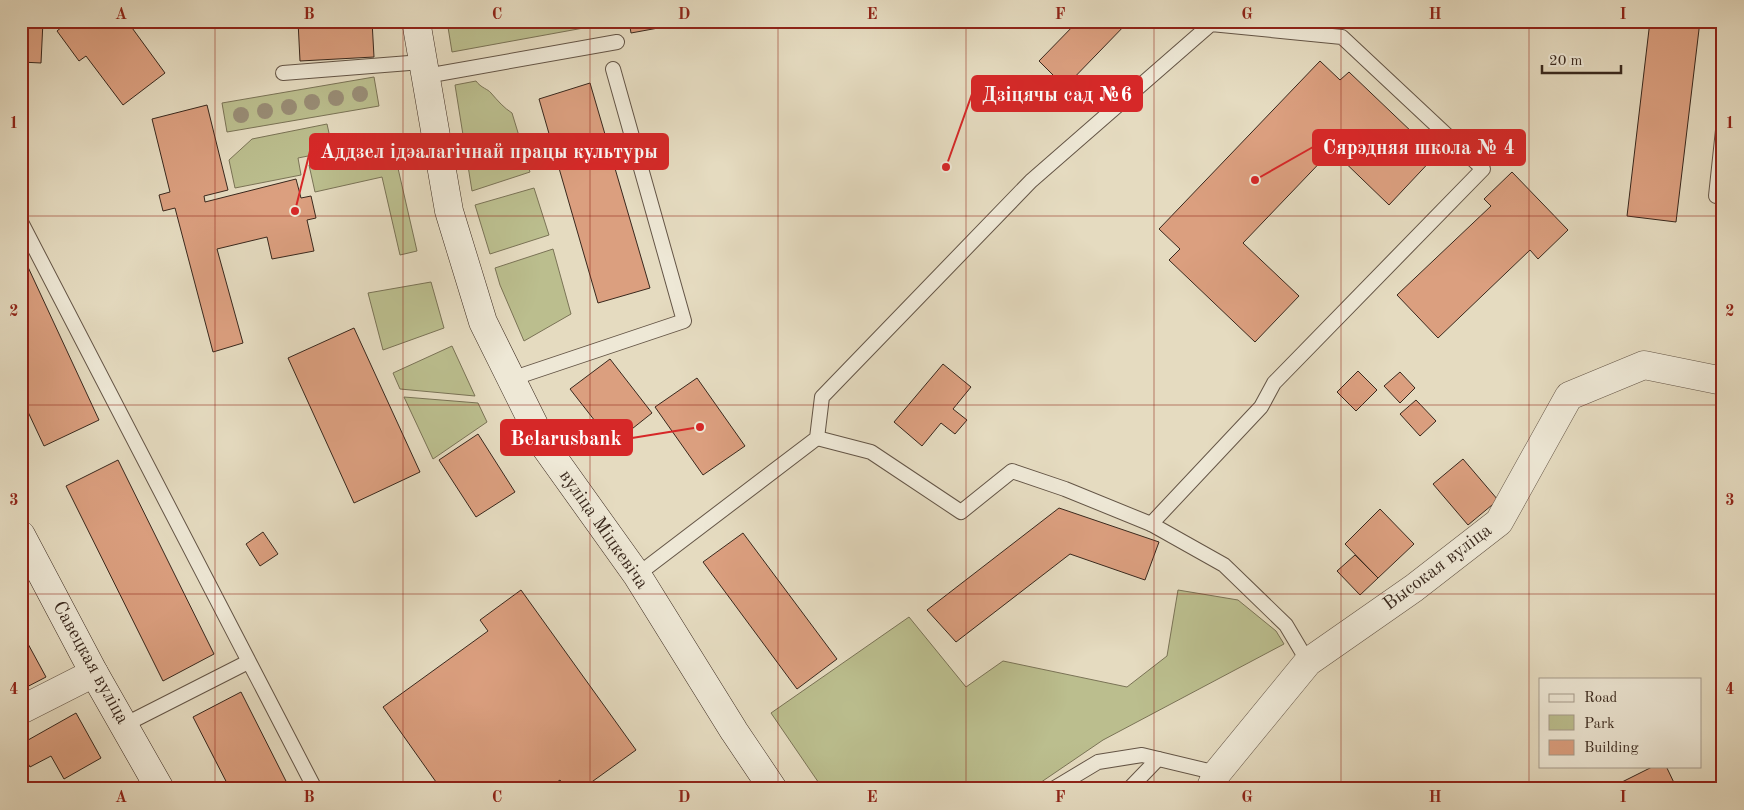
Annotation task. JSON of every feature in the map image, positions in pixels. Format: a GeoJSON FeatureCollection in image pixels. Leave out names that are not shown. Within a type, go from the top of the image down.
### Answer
{"type":"FeatureCollection","features":[{"type":"Feature","properties":{"kind":"street","name":"вуліца Міцкевіча"},"geometry":{"type":"LineString","coordinates":[[416,21],[449,211],[483,322],[544,445],[637,575],[770,788]]}},
{"type":"Feature","properties":{"kind":"street","name":"Высокая вуліца"},"geometry":{"type":"LineString","coordinates":[[1213,781],[1308,662],[1414,588],[1499,522],[1569,396],[1644,365],[1723,381]]}},
{"type":"Feature","properties":{"kind":"street","name":"Савецкая вуліца"},"geometry":{"type":"LineString","coordinates":[[21,535],[94,673],[160,789]]}},
{"type":"Feature","properties":{"kind":"street"},"geometry":{"type":"LineString","coordinates":[[21,710],[94,673]]}},
{"type":"Feature","properties":{"kind":"lane"},"geometry":{"type":"LineString","coordinates":[[637,575],[817,438],[822,397],[1031,182],[1211,24],[1342,37],[1483,170],[1274,383],[1261,407],[1151,524]]}},
{"type":"Feature","properties":{"kind":"lane"},"geometry":{"type":"LineString","coordinates":[[283,73],[424,69],[618,42]]}},
{"type":"Feature","properties":{"kind":"lane"},"geometry":{"type":"LineString","coordinates":[[511,379],[684,321],[613,68]]}},
{"type":"Feature","properties":{"kind":"lane"},"geometry":{"type":"LineString","coordinates":[[1716,196],[1723,130]]}},
{"type":"Feature","properties":{"kind":"lane"},"geometry":{"type":"LineString","coordinates":[[21,222],[315,789]]}},
{"type":"Feature","properties":{"kind":"lane"},"geometry":{"type":"LineString","coordinates":[[817,438],[871,452],[961,512],[1012,471],[1065,489],[1151,524],[1224,565],[1286,625],[1308,662]]}},
{"type":"Feature","properties":{"kind":"lane"},"geometry":{"type":"LineString","coordinates":[[124,725],[248,662]]}},
{"type":"Feature","properties":{"kind":"lane"},"geometry":{"type":"LineString","coordinates":[[1053,789],[1098,762],[1142,755],[1158,759],[1213,781]]}},
{"type":"Feature","properties":{"kind":"lane"},"geometry":{"type":"LineString","coordinates":[[1129,789],[1158,759]]}},
{"type":"Feature","properties":{"kind":"green space"},"geometry":{"type":"Polygon","coordinates":[[[447,21],[589,21],[589,27],[452,52],[447,21]]]}},
{"type":"Feature","properties":{"kind":"green space"},"geometry":{"type":"Polygon","coordinates":[[[374,77],[379,106],[227,132],[222,103],[374,77]]]}},
{"type":"Feature","properties":{"kind":"green space"},"geometry":{"type":"Polygon","coordinates":[[[476,81],[512,113],[530,172],[472,191],[455,85],[476,81]]]}},
{"type":"Feature","properties":{"kind":"green space"},"geometry":{"type":"Polygon","coordinates":[[[327,124],[333,151],[298,158],[301,175],[235,188],[229,160],[252,139],[327,124]]]}},
{"type":"Feature","properties":{"kind":"green space"},"geometry":{"type":"Polygon","coordinates":[[[380,148],[397,164],[417,251],[400,255],[382,177],[315,192],[309,165],[380,148]]]}},
{"type":"Feature","properties":{"kind":"green space"},"geometry":{"type":"Polygon","coordinates":[[[534,188],[549,235],[490,254],[475,205],[534,188]]]}},
{"type":"Feature","properties":{"kind":"green space"},"geometry":{"type":"Polygon","coordinates":[[[553,249],[571,314],[524,341],[500,285],[495,268],[553,249]]]}},
{"type":"Feature","properties":{"kind":"green space"},"geometry":{"type":"Polygon","coordinates":[[[431,282],[444,328],[383,350],[368,293],[431,282]]]}},
{"type":"Feature","properties":{"kind":"green space"},"geometry":{"type":"Polygon","coordinates":[[[452,346],[475,396],[400,389],[393,373],[452,346]]]}},
{"type":"Feature","properties":{"kind":"green space"},"geometry":{"type":"Polygon","coordinates":[[[404,397],[478,403],[487,422],[433,459],[404,397]]]}},
{"type":"Feature","properties":{"kind":"green space"},"geometry":{"type":"Polygon","coordinates":[[[1178,590],[1238,600],[1276,631],[1284,644],[1103,740],[1031,789],[823,789],[771,713],[909,617],[966,687],[1003,661],[1127,687],[1167,656],[1178,590]]]}},
{"type":"Feature","properties":{"kind":"building"},"geometry":{"type":"Polygon","coordinates":[[[21,21],[43,21],[41,63],[21,62],[21,21]]]}},
{"type":"Feature","properties":{"kind":"building"},"geometry":{"type":"Polygon","coordinates":[[[69,21],[127,21],[165,73],[123,105],[86,56],[79,61],[57,31],[69,21]]]}},
{"type":"Feature","properties":{"kind":"building"},"geometry":{"type":"Polygon","coordinates":[[[298,21],[372,21],[374,57],[300,61],[298,21]]]}},
{"type":"Feature","properties":{"kind":"building"},"geometry":{"type":"Polygon","coordinates":[[[629,21],[691,21],[691,22],[631,33],[629,21]]]}},
{"type":"Feature","properties":{"kind":"building"},"geometry":{"type":"Polygon","coordinates":[[[1078,21],[1129,21],[1065,87],[1039,61],[1078,21]]]}},
{"type":"Feature","properties":{"kind":"building"},"geometry":{"type":"Polygon","coordinates":[[[1650,21],[1700,21],[1676,222],[1627,216],[1650,21]]]}},
{"type":"Feature","properties":{"kind":"building"},"geometry":{"type":"Polygon","coordinates":[[[1320,61],[1340,80],[1349,72],[1436,155],[1389,205],[1332,150],[1243,243],[1299,296],[1255,342],[1169,260],[1180,249],[1159,229],[1320,61]]]}},
{"type":"Feature","properties":{"kind":"building"},"geometry":{"type":"Polygon","coordinates":[[[590,83],[650,288],[598,303],[539,99],[590,83]]]}},
{"type":"Feature","properties":{"kind":"building"},"geometry":{"type":"Polygon","coordinates":[[[207,105],[228,190],[204,196],[205,202],[296,179],[301,198],[311,196],[316,218],[307,220],[314,251],[272,259],[267,237],[217,249],[243,343],[213,352],[175,208],[163,211],[159,195],[170,192],[152,119],[207,105]]]}},
{"type":"Feature","properties":{"kind":"building"},"geometry":{"type":"Polygon","coordinates":[[[1512,172],[1568,230],[1538,259],[1530,250],[1438,338],[1397,295],[1491,206],[1484,199],[1512,172]]]}},
{"type":"Feature","properties":{"kind":"building"},"geometry":{"type":"Polygon","coordinates":[[[21,252],[99,420],[44,446],[21,397],[21,252]]]}},
{"type":"Feature","properties":{"kind":"building"},"geometry":{"type":"Polygon","coordinates":[[[354,328],[420,472],[354,503],[288,358],[354,328]]]}},
{"type":"Feature","properties":{"kind":"building"},"geometry":{"type":"Polygon","coordinates":[[[610,359],[652,413],[613,444],[570,389],[610,359]]]}},
{"type":"Feature","properties":{"kind":"building"},"geometry":{"type":"Polygon","coordinates":[[[943,364],[971,387],[953,409],[967,420],[955,434],[941,423],[922,446],[894,422],[943,364]]]}},
{"type":"Feature","properties":{"kind":"building"},"geometry":{"type":"Polygon","coordinates":[[[1358,371],[1377,390],[1356,411],[1337,392],[1358,371]]]}},
{"type":"Feature","properties":{"kind":"building"},"geometry":{"type":"Polygon","coordinates":[[[1400,372],[1415,388],[1400,403],[1384,386],[1400,372]]]}},
{"type":"Feature","properties":{"kind":"building"},"geometry":{"type":"Polygon","coordinates":[[[697,378],[745,446],[703,475],[655,407],[697,378]]]}},
{"type":"Feature","properties":{"kind":"building"},"geometry":{"type":"Polygon","coordinates":[[[1416,400],[1436,421],[1420,436],[1400,414],[1416,400]]]}},
{"type":"Feature","properties":{"kind":"building"},"geometry":{"type":"Polygon","coordinates":[[[478,434],[515,492],[476,517],[439,460],[478,434]]]}},
{"type":"Feature","properties":{"kind":"building"},"geometry":{"type":"Polygon","coordinates":[[[1463,459],[1498,500],[1468,525],[1433,484],[1463,459]]]}},
{"type":"Feature","properties":{"kind":"building"},"geometry":{"type":"Polygon","coordinates":[[[118,460],[214,654],[163,681],[66,486],[118,460]]]}},
{"type":"Feature","properties":{"kind":"building"},"geometry":{"type":"Polygon","coordinates":[[[1059,508],[1159,542],[1145,580],[1070,554],[956,642],[927,610],[1059,508]]]}},
{"type":"Feature","properties":{"kind":"building"},"geometry":{"type":"Polygon","coordinates":[[[1380,509],[1414,544],[1378,578],[1345,544],[1380,509]]]}},
{"type":"Feature","properties":{"kind":"building"},"geometry":{"type":"Polygon","coordinates":[[[263,532],[278,554],[260,566],[246,544],[263,532]]]}},
{"type":"Feature","properties":{"kind":"building"},"geometry":{"type":"Polygon","coordinates":[[[743,533],[837,659],[797,689],[703,562],[743,533]]]}},
{"type":"Feature","properties":{"kind":"building"},"geometry":{"type":"Polygon","coordinates":[[[1355,555],[1378,578],[1360,595],[1337,571],[1355,555]]]}},
{"type":"Feature","properties":{"kind":"building"},"geometry":{"type":"Polygon","coordinates":[[[521,590],[636,750],[582,789],[566,789],[560,780],[547,789],[441,789],[383,707],[488,631],[480,620],[521,590]]]}},
{"type":"Feature","properties":{"kind":"building"},"geometry":{"type":"Polygon","coordinates":[[[21,631],[46,677],[21,690],[21,631]]]}},
{"type":"Feature","properties":{"kind":"building"},"geometry":{"type":"Polygon","coordinates":[[[241,692],[290,789],[230,789],[193,717],[241,692]]]}},
{"type":"Feature","properties":{"kind":"building"},"geometry":{"type":"Polygon","coordinates":[[[76,713],[101,758],[64,779],[51,756],[30,767],[21,751],[21,744],[76,713]]]}},
{"type":"Feature","properties":{"kind":"building"},"geometry":{"type":"Polygon","coordinates":[[[1650,768],[1667,768],[1677,789],[1618,789],[1616,785],[1650,768]]]}},
{"type":"Feature","properties":{"kind":"place","name":"Дзіцячы сад №6"},"geometry":{"type":"Point","coordinates":[946,167]}},
{"type":"Feature","properties":{"kind":"place","name":"Сярэдняя школа № 4"},"geometry":{"type":"Point","coordinates":[1255,180]}},
{"type":"Feature","properties":{"kind":"place","name":"Аддзел ідэалагічнай працы культуры"},"geometry":{"type":"Point","coordinates":[295,211]}},
{"type":"Feature","properties":{"kind":"place","name":"Belarusbank"},"geometry":{"type":"Point","coordinates":[700,427]}}]}
